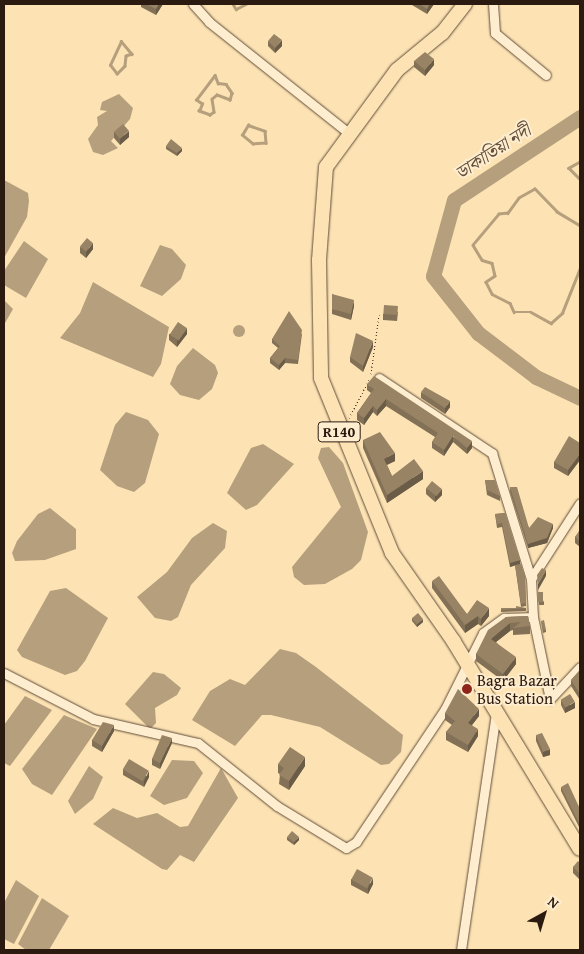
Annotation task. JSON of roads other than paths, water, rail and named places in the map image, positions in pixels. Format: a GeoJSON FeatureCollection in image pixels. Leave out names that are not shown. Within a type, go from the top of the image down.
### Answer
{"type":"FeatureCollection","features":[{"type":"Feature","properties":{"kind":"main road","name":"R140"},"geometry":{"type":"LineString","coordinates":[[465,4],[442,33],[397,70],[326,167],[319,260],[321,378],[338,430],[392,553],[465,662],[580,849]]}},
{"type":"Feature","properties":{"kind":"street"},"geometry":{"type":"LineString","coordinates":[[193,4],[209,22],[350,134]]}},
{"type":"Feature","properties":{"kind":"street"},"geometry":{"type":"LineString","coordinates":[[493,4],[495,33],[546,75]]}},
{"type":"Feature","properties":{"kind":"street"},"geometry":{"type":"LineString","coordinates":[[379,378],[492,453],[531,579],[533,617],[550,699],[580,667]]}},
{"type":"Feature","properties":{"kind":"street"},"geometry":{"type":"LineString","coordinates":[[531,579],[580,503]]}},
{"type":"Feature","properties":{"kind":"street"},"geometry":{"type":"LineString","coordinates":[[4,673],[93,719],[198,743],[277,806],[346,848],[356,842],[445,709],[465,662],[494,623],[533,617]]}},
{"type":"Feature","properties":{"kind":"street"},"geometry":{"type":"LineString","coordinates":[[461,950],[496,712]]}},
{"type":"Feature","properties":{"kind":"waterway"},"geometry":{"type":"LineString","coordinates":[[233,4],[236,9],[246,4]]}},
{"type":"Feature","properties":{"kind":"waterway"},"geometry":{"type":"LineString","coordinates":[[121,41],[132,54],[126,56],[125,66],[117,74],[110,65],[121,41]]}},
{"type":"Feature","properties":{"kind":"waterway"},"geometry":{"type":"LineString","coordinates":[[215,75],[218,83],[226,84],[232,93],[230,100],[217,95],[212,99],[214,112],[210,115],[199,111],[202,104],[196,100],[215,75]]}},
{"type":"Feature","properties":{"kind":"waterway","name":"ডাকাতিয়া নদী"},"geometry":{"type":"LineString","coordinates":[[580,117],[454,200],[433,276],[478,333],[536,377],[580,398]]}},
{"type":"Feature","properties":{"kind":"waterway"},"geometry":{"type":"LineString","coordinates":[[248,125],[265,131],[266,143],[253,144],[242,135],[248,125]]}},
{"type":"Feature","properties":{"kind":"waterway"},"geometry":{"type":"LineString","coordinates":[[580,162],[569,168],[580,179]]}},
{"type":"Feature","properties":{"kind":"waterway"},"geometry":{"type":"LineString","coordinates":[[580,226],[557,212],[535,189],[519,198],[508,213],[499,214],[473,245],[482,260],[492,263],[495,276],[486,282],[492,294],[510,303],[514,312],[531,312],[551,323],[562,313],[580,268]]}},
{"type":"Feature","properties":{"kind":"place","name":"Bagra Bazar Bus Station"},"geometry":{"type":"Point","coordinates":[467,689]}}]}
